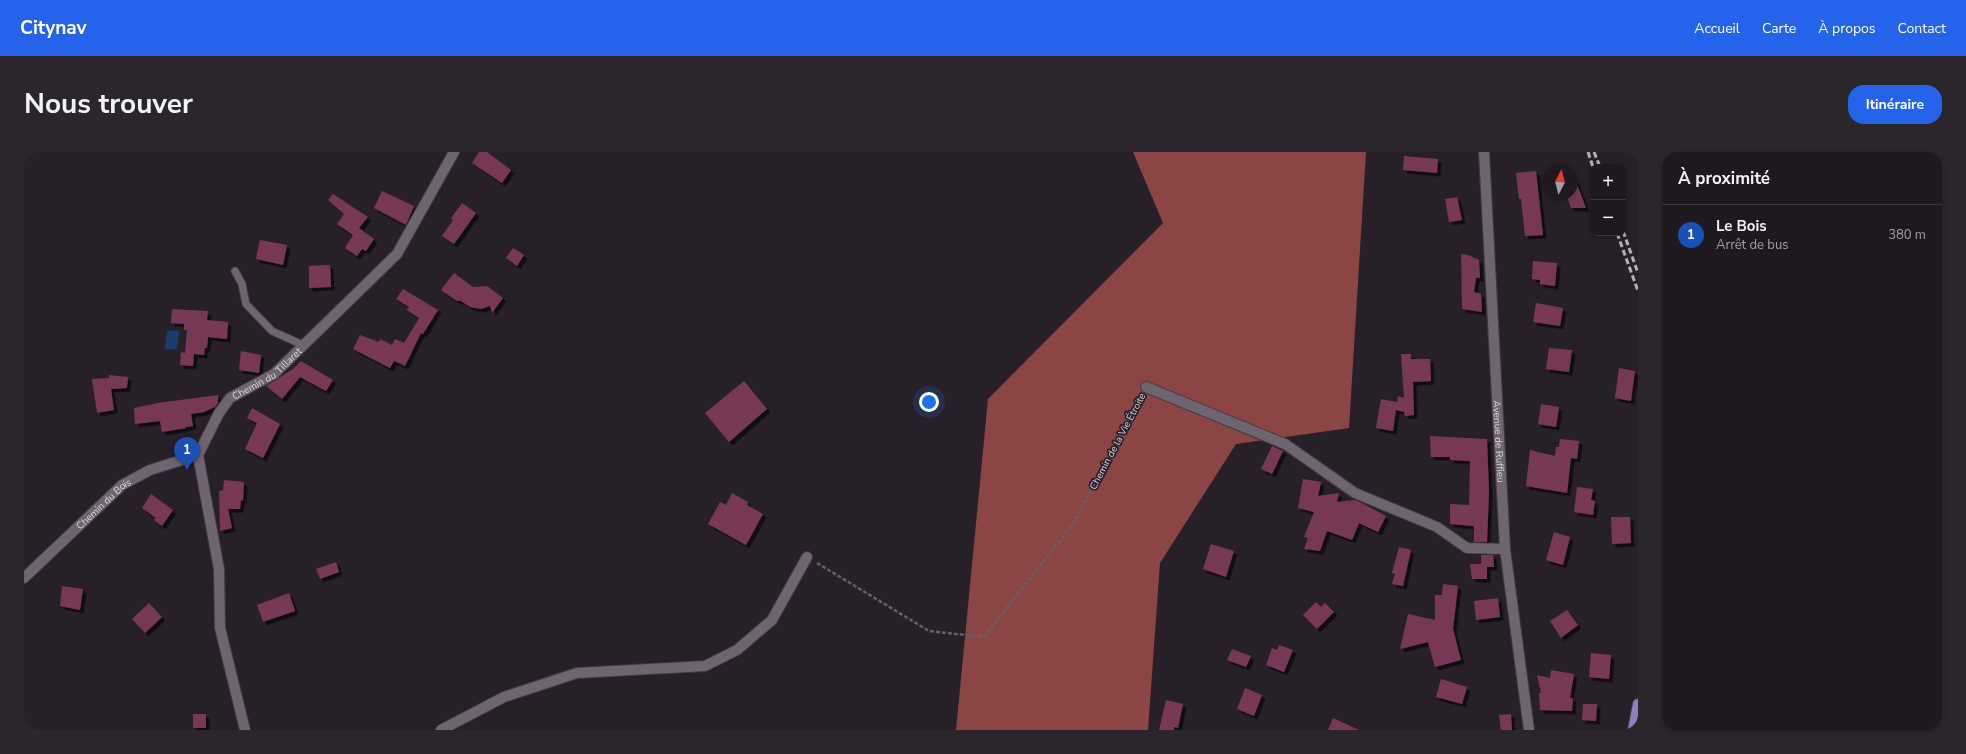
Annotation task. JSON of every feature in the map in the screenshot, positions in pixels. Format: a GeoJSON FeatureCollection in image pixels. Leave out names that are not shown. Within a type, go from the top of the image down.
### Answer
{"type":"FeatureCollection","features":[{"type":"Feature","properties":{"kind":"main road"},"geometry":{"type":"LineString","coordinates":[[1633,730],[1638,704]]}},
{"type":"Feature","properties":{"kind":"street","name":"Chemin du Tillaret"},"geometry":{"type":"LineString","coordinates":[[198,455],[219,413],[230,398],[274,374],[397,254],[454,152]]}},
{"type":"Feature","properties":{"kind":"street","name":"Avenue de Ruffieu"},"geometry":{"type":"LineString","coordinates":[[1484,152],[1505,550],[1529,730]]}},
{"type":"Feature","properties":{"kind":"street","name":"Chemin de la Vie Étroite"},"geometry":{"type":"LineString","coordinates":[[1146,387],[1285,444],[1355,493],[1436,527],[1467,548],[1505,550]]}},
{"type":"Feature","properties":{"kind":"street","name":"Chemin du Bois"},"geometry":{"type":"LineString","coordinates":[[24,578],[122,485],[150,470],[198,455]]}},
{"type":"Feature","properties":{"kind":"street"},"geometry":{"type":"LineString","coordinates":[[198,455],[220,569],[220,628],[245,730]]}},
{"type":"Feature","properties":{"kind":"street"},"geometry":{"type":"LineString","coordinates":[[441,730],[504,697],[576,673],[704,666],[737,650],[772,620],[807,557]]}},
{"type":"Feature","properties":{"kind":"lane"},"geometry":{"type":"LineString","coordinates":[[235,272],[242,284],[246,304],[272,331],[303,345]]}},
{"type":"Feature","properties":{"kind":"path","name":"Chemin de la Vie Étroite"},"geometry":{"type":"LineString","coordinates":[[807,557],[929,632],[984,636],[1073,524],[1146,387]]}},
{"type":"Feature","properties":{"kind":"shaded area"},"geometry":{"type":"Polygon","coordinates":[[[1133,152],[1366,152],[1349,428],[1236,444],[1160,563],[1148,730],[956,730],[988,399],[1163,223],[1133,152]]]}},
{"type":"Feature","properties":{"kind":"water"},"geometry":{"type":"Polygon","coordinates":[[[167,330],[179,331],[177,350],[165,349],[167,330]]]}},
{"type":"Feature","properties":{"kind":"building"},"geometry":{"type":"Polygon","coordinates":[[[479,152],[487,152],[511,170],[502,183],[472,163],[479,152]]]}},
{"type":"Feature","properties":{"kind":"building"},"geometry":{"type":"Polygon","coordinates":[[[1404,156],[1438,159],[1437,173],[1403,170],[1404,156]]]}},
{"type":"Feature","properties":{"kind":"building"},"geometry":{"type":"Polygon","coordinates":[[[1536,171],[1543,235],[1525,236],[1521,199],[1519,199],[1516,173],[1536,171]]]}},
{"type":"Feature","properties":{"kind":"building"},"geometry":{"type":"Polygon","coordinates":[[[1578,187],[1586,208],[1571,208],[1568,200],[1578,200],[1578,187]]]}},
{"type":"Feature","properties":{"kind":"building"},"geometry":{"type":"Polygon","coordinates":[[[382,191],[414,206],[406,225],[374,208],[382,191]]]}},
{"type":"Feature","properties":{"kind":"building"},"geometry":{"type":"Polygon","coordinates":[[[333,194],[368,217],[359,228],[374,239],[366,251],[362,249],[357,256],[345,248],[353,235],[337,224],[344,214],[328,200],[333,194]]]}},
{"type":"Feature","properties":{"kind":"building"},"geometry":{"type":"Polygon","coordinates":[[[1457,197],[1462,220],[1449,222],[1445,199],[1457,197]]]}},
{"type":"Feature","properties":{"kind":"building"},"geometry":{"type":"Polygon","coordinates":[[[462,203],[476,213],[454,244],[442,236],[453,220],[451,218],[462,203]]]}},
{"type":"Feature","properties":{"kind":"building"},"geometry":{"type":"Polygon","coordinates":[[[260,240],[287,245],[283,265],[256,259],[260,240]]]}},
{"type":"Feature","properties":{"kind":"building"},"geometry":{"type":"Polygon","coordinates":[[[513,248],[524,255],[517,266],[506,258],[513,248]]]}},
{"type":"Feature","properties":{"kind":"building"},"geometry":{"type":"Polygon","coordinates":[[[1461,254],[1468,255],[1479,260],[1480,278],[1476,278],[1474,292],[1481,294],[1482,312],[1462,309],[1461,254]]]}},
{"type":"Feature","properties":{"kind":"building"},"geometry":{"type":"Polygon","coordinates":[[[1533,261],[1557,263],[1555,286],[1540,284],[1540,280],[1532,279],[1533,261]]]}},
{"type":"Feature","properties":{"kind":"building"},"geometry":{"type":"Polygon","coordinates":[[[330,265],[331,287],[309,288],[309,266],[330,265]]]}},
{"type":"Feature","properties":{"kind":"building"},"geometry":{"type":"Polygon","coordinates":[[[454,273],[473,287],[487,286],[503,298],[492,313],[490,306],[481,309],[470,307],[461,301],[457,301],[441,290],[454,273]]]}},
{"type":"Feature","properties":{"kind":"building"},"geometry":{"type":"Polygon","coordinates":[[[403,289],[438,310],[423,334],[421,333],[405,366],[394,361],[390,368],[353,349],[360,335],[379,342],[380,339],[392,345],[395,339],[404,343],[419,318],[407,310],[409,307],[396,299],[403,289]]]}},
{"type":"Feature","properties":{"kind":"building"},"geometry":{"type":"Polygon","coordinates":[[[1536,303],[1563,308],[1560,326],[1533,322],[1536,303]]]}},
{"type":"Feature","properties":{"kind":"building"},"geometry":{"type":"Polygon","coordinates":[[[172,309],[208,311],[207,320],[228,322],[227,339],[208,337],[207,348],[205,348],[204,355],[194,354],[193,366],[180,365],[181,352],[185,353],[187,330],[184,330],[184,324],[171,323],[172,309]]]}},
{"type":"Feature","properties":{"kind":"building"},"geometry":{"type":"Polygon","coordinates":[[[1549,348],[1572,350],[1569,372],[1546,369],[1549,348]]]}},
{"type":"Feature","properties":{"kind":"building"},"geometry":{"type":"Polygon","coordinates":[[[241,351],[261,355],[259,373],[239,370],[241,351]]]}},
{"type":"Feature","properties":{"kind":"building"},"geometry":{"type":"Polygon","coordinates":[[[1401,354],[1411,354],[1411,359],[1430,359],[1431,381],[1413,382],[1414,415],[1405,416],[1404,412],[1396,410],[1393,431],[1376,428],[1381,399],[1397,402],[1398,396],[1404,398],[1401,354]]]}},
{"type":"Feature","properties":{"kind":"building"},"geometry":{"type":"Polygon","coordinates":[[[301,361],[333,380],[326,391],[300,377],[282,399],[266,386],[293,369],[301,361]]]}},
{"type":"Feature","properties":{"kind":"building"},"geometry":{"type":"Polygon","coordinates":[[[1619,368],[1635,371],[1631,401],[1615,398],[1619,368]]]}},
{"type":"Feature","properties":{"kind":"building"},"geometry":{"type":"Polygon","coordinates":[[[109,375],[128,377],[127,388],[111,389],[114,410],[97,413],[92,379],[109,378],[109,375]]]}},
{"type":"Feature","properties":{"kind":"building"},"geometry":{"type":"Polygon","coordinates":[[[744,381],[767,409],[729,442],[705,413],[744,381]]]}},
{"type":"Feature","properties":{"kind":"building"},"geometry":{"type":"Polygon","coordinates":[[[218,395],[218,403],[215,407],[204,412],[191,414],[193,426],[162,432],[160,421],[135,424],[134,408],[158,403],[218,395]]]}},
{"type":"Feature","properties":{"kind":"building"},"geometry":{"type":"Polygon","coordinates":[[[1541,404],[1559,407],[1556,427],[1538,424],[1541,404]]]}},
{"type":"Feature","properties":{"kind":"building"},"geometry":{"type":"Polygon","coordinates":[[[252,408],[280,424],[263,458],[245,449],[257,423],[247,418],[252,408]]]}},
{"type":"Feature","properties":{"kind":"building"},"geometry":{"type":"Polygon","coordinates":[[[1430,436],[1487,439],[1489,492],[1487,542],[1474,542],[1474,526],[1450,524],[1450,504],[1469,505],[1470,461],[1450,460],[1450,457],[1431,457],[1430,436]]]}},
{"type":"Feature","properties":{"kind":"building"},"geometry":{"type":"Polygon","coordinates":[[[1560,439],[1579,441],[1577,459],[1571,458],[1567,493],[1526,486],[1530,450],[1555,456],[1556,447],[1559,447],[1560,439]]]}},
{"type":"Feature","properties":{"kind":"building"},"geometry":{"type":"Polygon","coordinates":[[[1272,446],[1283,451],[1272,474],[1261,469],[1272,446]]]}},
{"type":"Feature","properties":{"kind":"building"},"geometry":{"type":"Polygon","coordinates":[[[1303,479],[1321,482],[1318,496],[1339,493],[1337,502],[1356,500],[1386,516],[1378,532],[1359,523],[1352,540],[1327,531],[1320,551],[1304,549],[1308,538],[1304,537],[1314,512],[1298,508],[1303,479]]]}},
{"type":"Feature","properties":{"kind":"building"},"geometry":{"type":"Polygon","coordinates":[[[224,480],[244,482],[243,501],[241,500],[240,509],[228,509],[232,528],[220,531],[219,491],[223,490],[224,480]]]}},
{"type":"Feature","properties":{"kind":"building"},"geometry":{"type":"Polygon","coordinates":[[[1577,487],[1593,489],[1591,500],[1595,501],[1593,515],[1574,512],[1577,487]]]}},
{"type":"Feature","properties":{"kind":"building"},"geometry":{"type":"Polygon","coordinates":[[[732,493],[748,502],[747,505],[763,514],[746,545],[708,524],[720,502],[726,505],[732,493]]]}},
{"type":"Feature","properties":{"kind":"building"},"geometry":{"type":"Polygon","coordinates":[[[151,494],[173,510],[162,526],[154,520],[156,518],[142,508],[151,494]]]}},
{"type":"Feature","properties":{"kind":"building"},"geometry":{"type":"Polygon","coordinates":[[[1611,517],[1630,517],[1631,543],[1612,544],[1611,517]]]}},
{"type":"Feature","properties":{"kind":"building"},"geometry":{"type":"Polygon","coordinates":[[[1554,532],[1570,537],[1563,565],[1546,560],[1554,532]]]}},
{"type":"Feature","properties":{"kind":"building"},"geometry":{"type":"Polygon","coordinates":[[[1211,544],[1234,551],[1226,577],[1203,569],[1211,544]]]}},
{"type":"Feature","properties":{"kind":"building"},"geometry":{"type":"Polygon","coordinates":[[[1399,547],[1411,550],[1403,586],[1392,584],[1395,574],[1392,573],[1399,547]]]}},
{"type":"Feature","properties":{"kind":"building"},"geometry":{"type":"Polygon","coordinates":[[[1481,555],[1493,555],[1494,567],[1487,567],[1487,579],[1472,579],[1470,564],[1481,564],[1481,555]]]}},
{"type":"Feature","properties":{"kind":"building"},"geometry":{"type":"Polygon","coordinates":[[[336,562],[339,572],[320,579],[316,569],[336,562]]]}},
{"type":"Feature","properties":{"kind":"building"},"geometry":{"type":"Polygon","coordinates":[[[1443,584],[1458,586],[1453,629],[1461,660],[1435,667],[1428,642],[1400,649],[1408,614],[1435,620],[1435,595],[1442,595],[1443,584]]]}},
{"type":"Feature","properties":{"kind":"building"},"geometry":{"type":"Polygon","coordinates":[[[62,586],[83,589],[80,610],[60,606],[62,586]]]}},
{"type":"Feature","properties":{"kind":"building"},"geometry":{"type":"Polygon","coordinates":[[[289,593],[295,611],[263,622],[257,605],[289,593]]]}},
{"type":"Feature","properties":{"kind":"building"},"geometry":{"type":"Polygon","coordinates":[[[1498,598],[1500,617],[1476,620],[1474,601],[1498,598]]]}},
{"type":"Feature","properties":{"kind":"building"},"geometry":{"type":"Polygon","coordinates":[[[1316,602],[1321,607],[1325,603],[1334,612],[1317,629],[1303,615],[1316,602]]]}},
{"type":"Feature","properties":{"kind":"building"},"geometry":{"type":"Polygon","coordinates":[[[149,603],[162,617],[145,633],[132,619],[149,603]]]}},
{"type":"Feature","properties":{"kind":"building"},"geometry":{"type":"Polygon","coordinates":[[[1567,610],[1578,625],[1561,638],[1550,621],[1567,610]]]}},
{"type":"Feature","properties":{"kind":"building"},"geometry":{"type":"Polygon","coordinates":[[[1279,645],[1293,650],[1284,672],[1266,665],[1272,648],[1277,650],[1279,645]]]}},
{"type":"Feature","properties":{"kind":"building"},"geometry":{"type":"Polygon","coordinates":[[[1232,649],[1251,656],[1246,667],[1227,660],[1232,649]]]}},
{"type":"Feature","properties":{"kind":"building"},"geometry":{"type":"Polygon","coordinates":[[[1591,653],[1611,655],[1609,679],[1589,677],[1591,653]]]}},
{"type":"Feature","properties":{"kind":"building"},"geometry":{"type":"Polygon","coordinates":[[[1551,670],[1574,674],[1570,698],[1573,698],[1572,711],[1540,710],[1539,693],[1541,693],[1537,675],[1550,678],[1551,670]]]}},
{"type":"Feature","properties":{"kind":"building"},"geometry":{"type":"Polygon","coordinates":[[[1441,679],[1467,687],[1462,704],[1436,697],[1441,679]]]}},
{"type":"Feature","properties":{"kind":"building"},"geometry":{"type":"Polygon","coordinates":[[[1245,688],[1262,695],[1254,716],[1237,709],[1245,688]]]}},
{"type":"Feature","properties":{"kind":"building"},"geometry":{"type":"Polygon","coordinates":[[[1166,700],[1183,704],[1178,728],[1174,727],[1174,730],[1159,730],[1166,700]]]}},
{"type":"Feature","properties":{"kind":"building"},"geometry":{"type":"Polygon","coordinates":[[[1583,704],[1597,704],[1596,721],[1582,720],[1583,704]]]}},
{"type":"Feature","properties":{"kind":"building"},"geometry":{"type":"Polygon","coordinates":[[[193,714],[206,714],[206,728],[193,728],[193,714]]]}},
{"type":"Feature","properties":{"kind":"building"},"geometry":{"type":"Polygon","coordinates":[[[1511,714],[1512,730],[1501,730],[1499,715],[1511,714]]]}},
{"type":"Feature","properties":{"kind":"building"},"geometry":{"type":"Polygon","coordinates":[[[1333,718],[1359,730],[1328,730],[1333,718]]]}},
{"type":"Feature","properties":{"kind":"railway"},"geometry":{"type":"LineString","coordinates":[[1588,152],[1592,164]]}},
{"type":"Feature","properties":{"kind":"railway"},"geometry":{"type":"LineString","coordinates":[[1594,152],[1599,164]]}},
{"type":"Feature","properties":{"kind":"railway"},"geometry":{"type":"LineString","coordinates":[[1618,236],[1638,291]]}},
{"type":"Feature","properties":{"kind":"railway"},"geometry":{"type":"LineString","coordinates":[[1625,236],[1638,273]]}},
{"type":"Feature","properties":{"kind":"place","name":"Le Bois"},"geometry":{"type":"Point","coordinates":[187,470]}}]}
